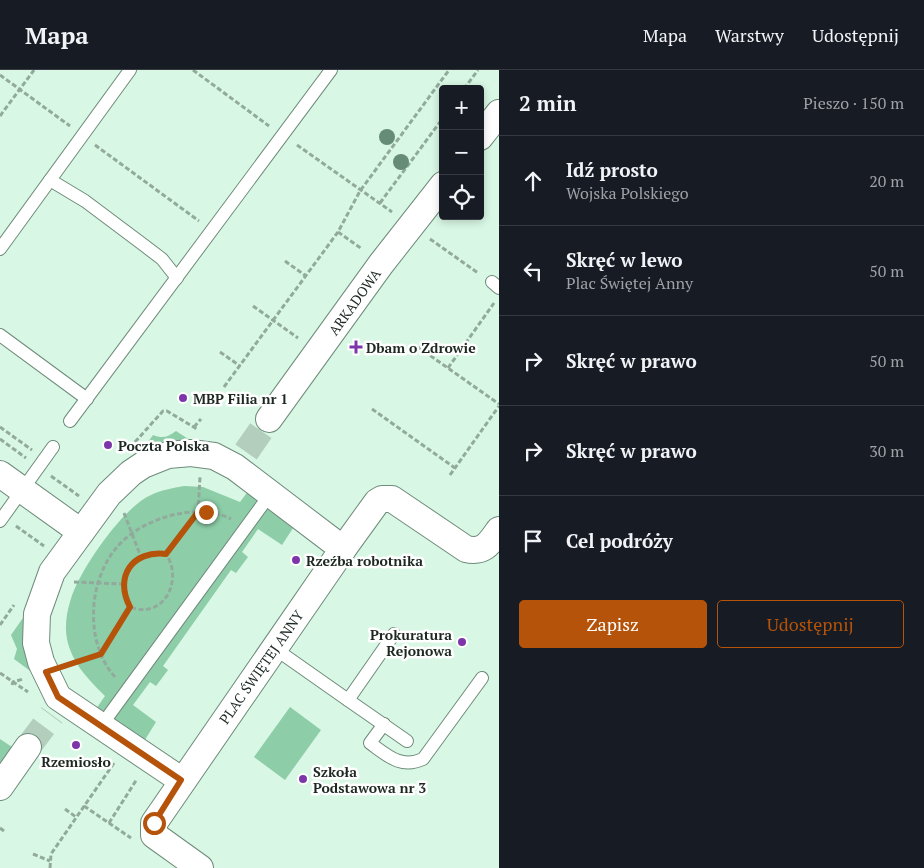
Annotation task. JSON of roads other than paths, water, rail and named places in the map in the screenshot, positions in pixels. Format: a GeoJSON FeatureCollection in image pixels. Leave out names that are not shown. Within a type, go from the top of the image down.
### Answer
{"type":"FeatureCollection","features":[{"type":"Feature","properties":{"kind":"street"},"geometry":{"type":"LineString","coordinates":[[484,132],[499,113]]}},
{"type":"Feature","properties":{"kind":"street","name":"ARKADOWA"},"geometry":{"type":"LineString","coordinates":[[269,419],[382,264],[439,190]]}},
{"type":"Feature","properties":{"kind":"street"},"geometry":{"type":"LineString","coordinates":[[181,780],[101,726],[56,708],[58,697],[46,672],[36,643],[37,614],[52,572],[109,494],[143,465],[168,455],[202,454],[241,459],[270,493],[343,549]]}},
{"type":"Feature","properties":{"kind":"street"},"geometry":{"type":"LineString","coordinates":[[0,474],[81,532]]}},
{"type":"Feature","properties":{"kind":"street","name":"PLAC ŚWIĘTEJ ANNY"},"geometry":{"type":"LineString","coordinates":[[200,868],[154,835],[154,823],[181,780],[377,502],[382,499],[392,499],[466,549],[474,551],[487,547],[499,530]]}},
{"type":"Feature","properties":{"kind":"street"},"geometry":{"type":"LineString","coordinates":[[0,787],[28,747]]}},
{"type":"Feature","properties":{"kind":"lane"},"geometry":{"type":"LineString","coordinates":[[0,249],[130,70]]}},
{"type":"Feature","properties":{"kind":"lane"},"geometry":{"type":"LineString","coordinates":[[70,421],[331,70]]}},
{"type":"Feature","properties":{"kind":"lane"},"geometry":{"type":"LineString","coordinates":[[50,180],[85,201],[162,259],[176,278]]}},
{"type":"Feature","properties":{"kind":"lane"},"geometry":{"type":"LineString","coordinates":[[0,335],[87,399]]}},
{"type":"Feature","properties":{"kind":"lane"},"geometry":{"type":"LineString","coordinates":[[2,519],[53,447]]}},
{"type":"Feature","properties":{"kind":"lane"},"geometry":{"type":"LineString","coordinates":[[101,726],[270,493]]}},
{"type":"Feature","properties":{"kind":"lane"},"geometry":{"type":"LineString","coordinates":[[348,700],[394,634]]}},
{"type":"Feature","properties":{"kind":"lane"},"geometry":{"type":"LineString","coordinates":[[274,648],[407,741]]}},
{"type":"Feature","properties":{"kind":"lane"},"geometry":{"type":"LineString","coordinates":[[384,724],[370,743],[396,761],[406,764],[424,758],[482,678]]}},
{"type":"Feature","properties":{"kind":"tunnel"},"geometry":{"type":"LineString","coordinates":[[246,452],[269,419]]}},
{"type":"Feature","properties":{"kind":"tunnel"},"geometry":{"type":"LineString","coordinates":[[28,747],[52,715]]}},
{"type":"Feature","properties":{"kind":"place","name":"Dbam o Zdrowie"},"geometry":{"type":"Point","coordinates":[356,347]}},
{"type":"Feature","properties":{"kind":"place","name":"MBP Filia nr 1"},"geometry":{"type":"Point","coordinates":[183,398]}},
{"type":"Feature","properties":{"kind":"place","name":"Poczta Polska"},"geometry":{"type":"Point","coordinates":[108,445]}},
{"type":"Feature","properties":{"kind":"place","name":"Rzeźba robotnika"},"geometry":{"type":"Point","coordinates":[296,560]}},
{"type":"Feature","properties":{"kind":"place","name":"Prokuratura Rejonowa"},"geometry":{"type":"Point","coordinates":[462,642]}},
{"type":"Feature","properties":{"kind":"place","name":"Rzemiosło"},"geometry":{"type":"Point","coordinates":[76,745]}},
{"type":"Feature","properties":{"kind":"place","name":"Szkoła Podstawowa nr 3"},"geometry":{"type":"Point","coordinates":[303,779]}}]}
